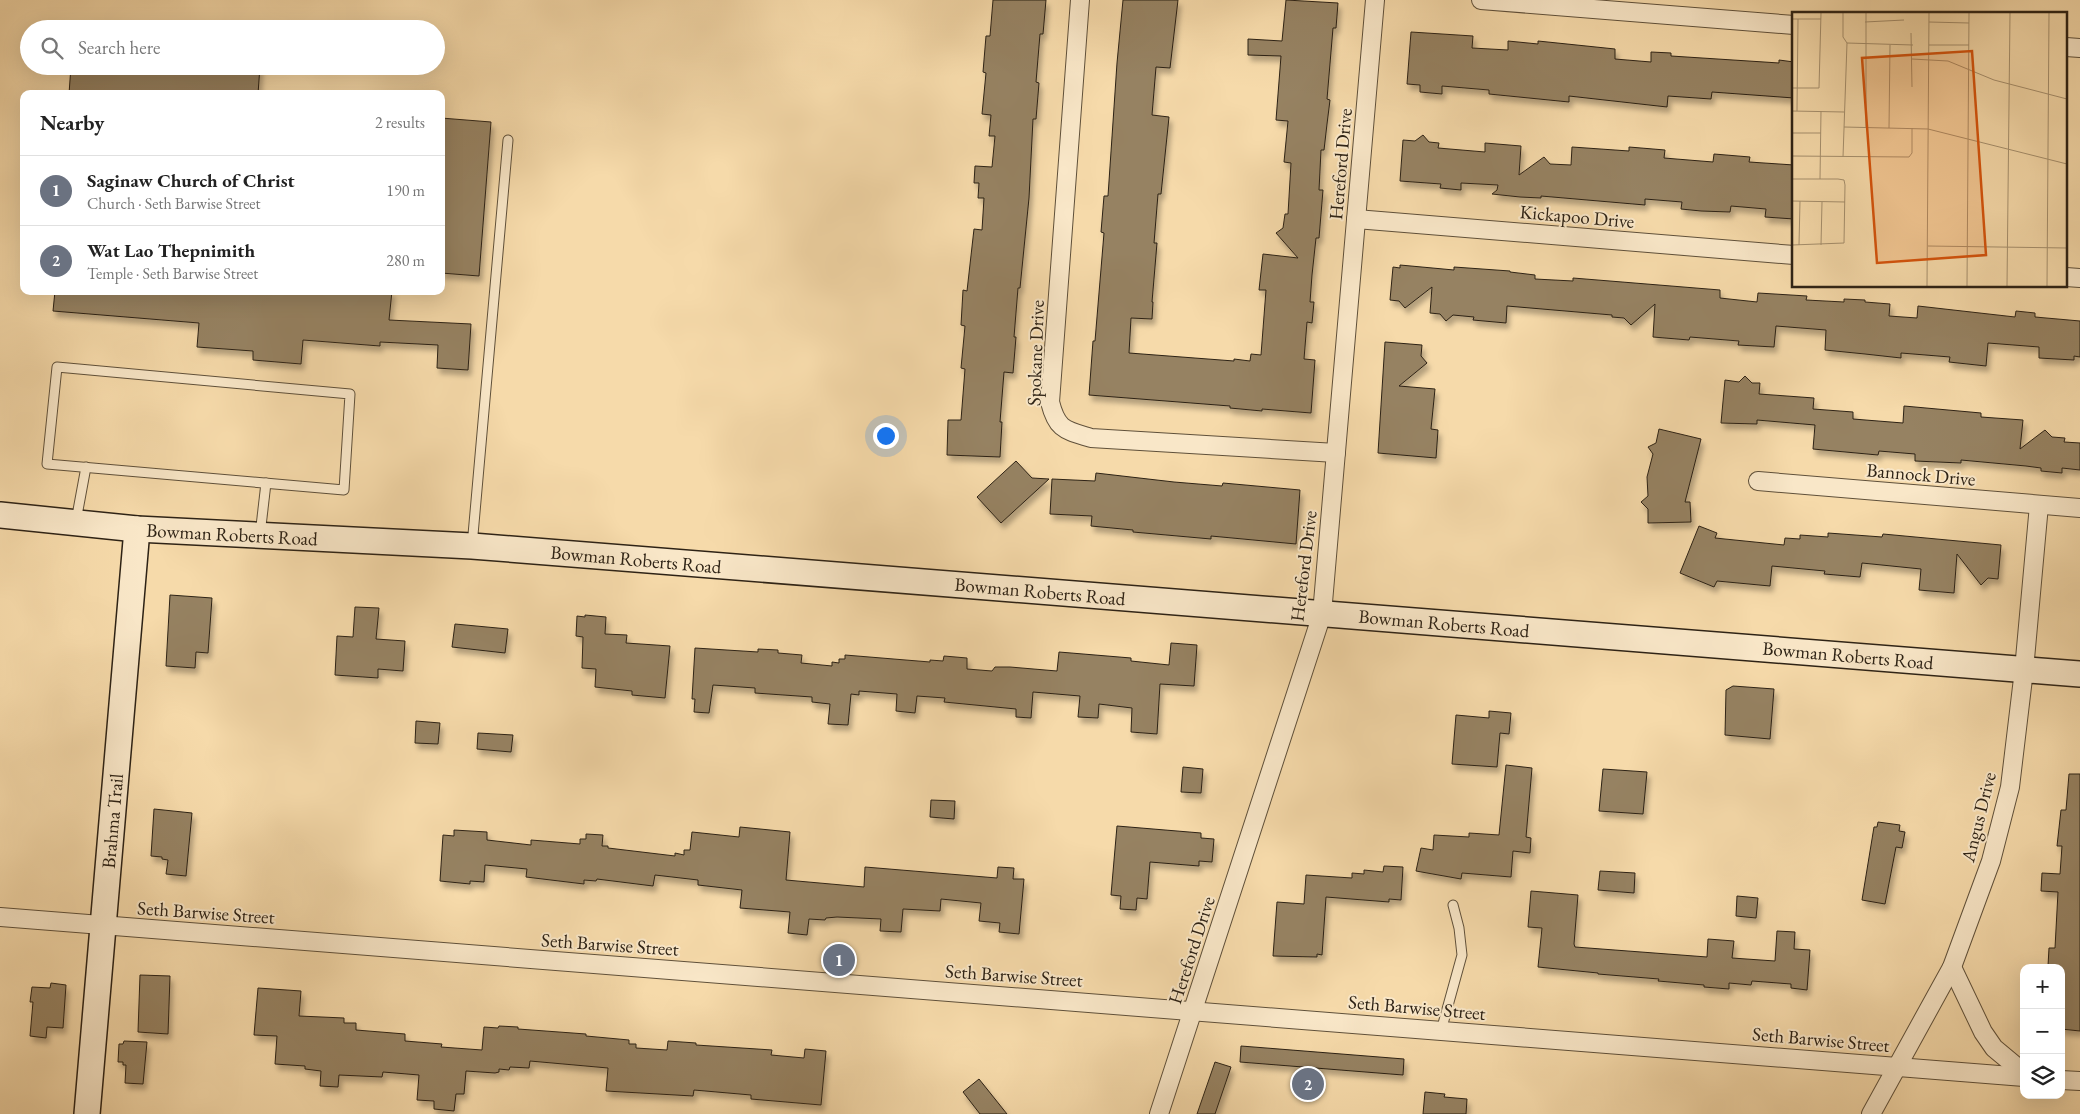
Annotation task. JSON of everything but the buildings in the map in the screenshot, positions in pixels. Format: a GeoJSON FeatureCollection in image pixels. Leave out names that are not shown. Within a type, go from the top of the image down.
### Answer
{"type":"FeatureCollection","features":[{"type":"Feature","properties":{"kind":"street","name":"Spokane Drive"},"geometry":{"type":"LineString","coordinates":[[1080,0],[1050,402],[1054,419],[1067,431],[1091,438],[1336,453]]}},
{"type":"Feature","properties":{"kind":"street","name":"Hereford Drive"},"geometry":{"type":"LineString","coordinates":[[1159,1114],[1322,614],[1374,0]]}},
{"type":"Feature","properties":{"kind":"street"},"geometry":{"type":"LineString","coordinates":[[1482,0],[1792,25]]}},
{"type":"Feature","properties":{"kind":"street","name":"Kickapoo Drive"},"geometry":{"type":"LineString","coordinates":[[1356,220],[1792,255]]}},
{"type":"Feature","properties":{"kind":"street","name":"Bannock Drive"},"geometry":{"type":"LineString","coordinates":[[1758,481],[2080,508]]}},
{"type":"Feature","properties":{"kind":"street","name":"Angus Drive"},"geometry":{"type":"LineString","coordinates":[[1871,1114],[1952,967],[1991,861],[2010,787],[2024,670],[2039,505]]}},
{"type":"Feature","properties":{"kind":"street","name":"Bowman Roberts Road"},"geometry":{"type":"LineString","coordinates":[[0,515],[137,529],[472,546],[2080,674]]}},
{"type":"Feature","properties":{"kind":"street","name":"Brahma Trail"},"geometry":{"type":"LineString","coordinates":[[88,1114],[137,529]]}},
{"type":"Feature","properties":{"kind":"street","name":"Seth Barwise Street"},"geometry":{"type":"LineString","coordinates":[[0,917],[1898,1067],[2020,1075]]}},
{"type":"Feature","properties":{"kind":"street"},"geometry":{"type":"LineString","coordinates":[[1952,967],[1982,1032],[1994,1048],[2020,1071]]}},
{"type":"Feature","properties":{"kind":"street"},"geometry":{"type":"LineString","coordinates":[[2065,1080],[2080,1081]]}},
{"type":"Feature","properties":{"kind":"lane"},"geometry":{"type":"LineString","coordinates":[[472,546],[508,140]]}},
{"type":"Feature","properties":{"kind":"lane"},"geometry":{"type":"LineString","coordinates":[[57,367],[350,394],[344,490],[266,483],[47,464],[57,367]]}},
{"type":"Feature","properties":{"kind":"lane"},"geometry":{"type":"LineString","coordinates":[[75,522],[86,467]]}},
{"type":"Feature","properties":{"kind":"lane"},"geometry":{"type":"LineString","coordinates":[[260,535],[266,483]]}},
{"type":"Feature","properties":{"kind":"lane"},"geometry":{"type":"LineString","coordinates":[[1441,1030],[1462,956],[1459,928],[1453,905]]}},
{"type":"Feature","properties":{"kind":"place","name":"Saginaw Church of Christ"},"geometry":{"type":"Point","coordinates":[839,960]}},
{"type":"Feature","properties":{"kind":"place","name":"Wat Lao Thepnimith"},"geometry":{"type":"Point","coordinates":[1308,1084]}}]}
